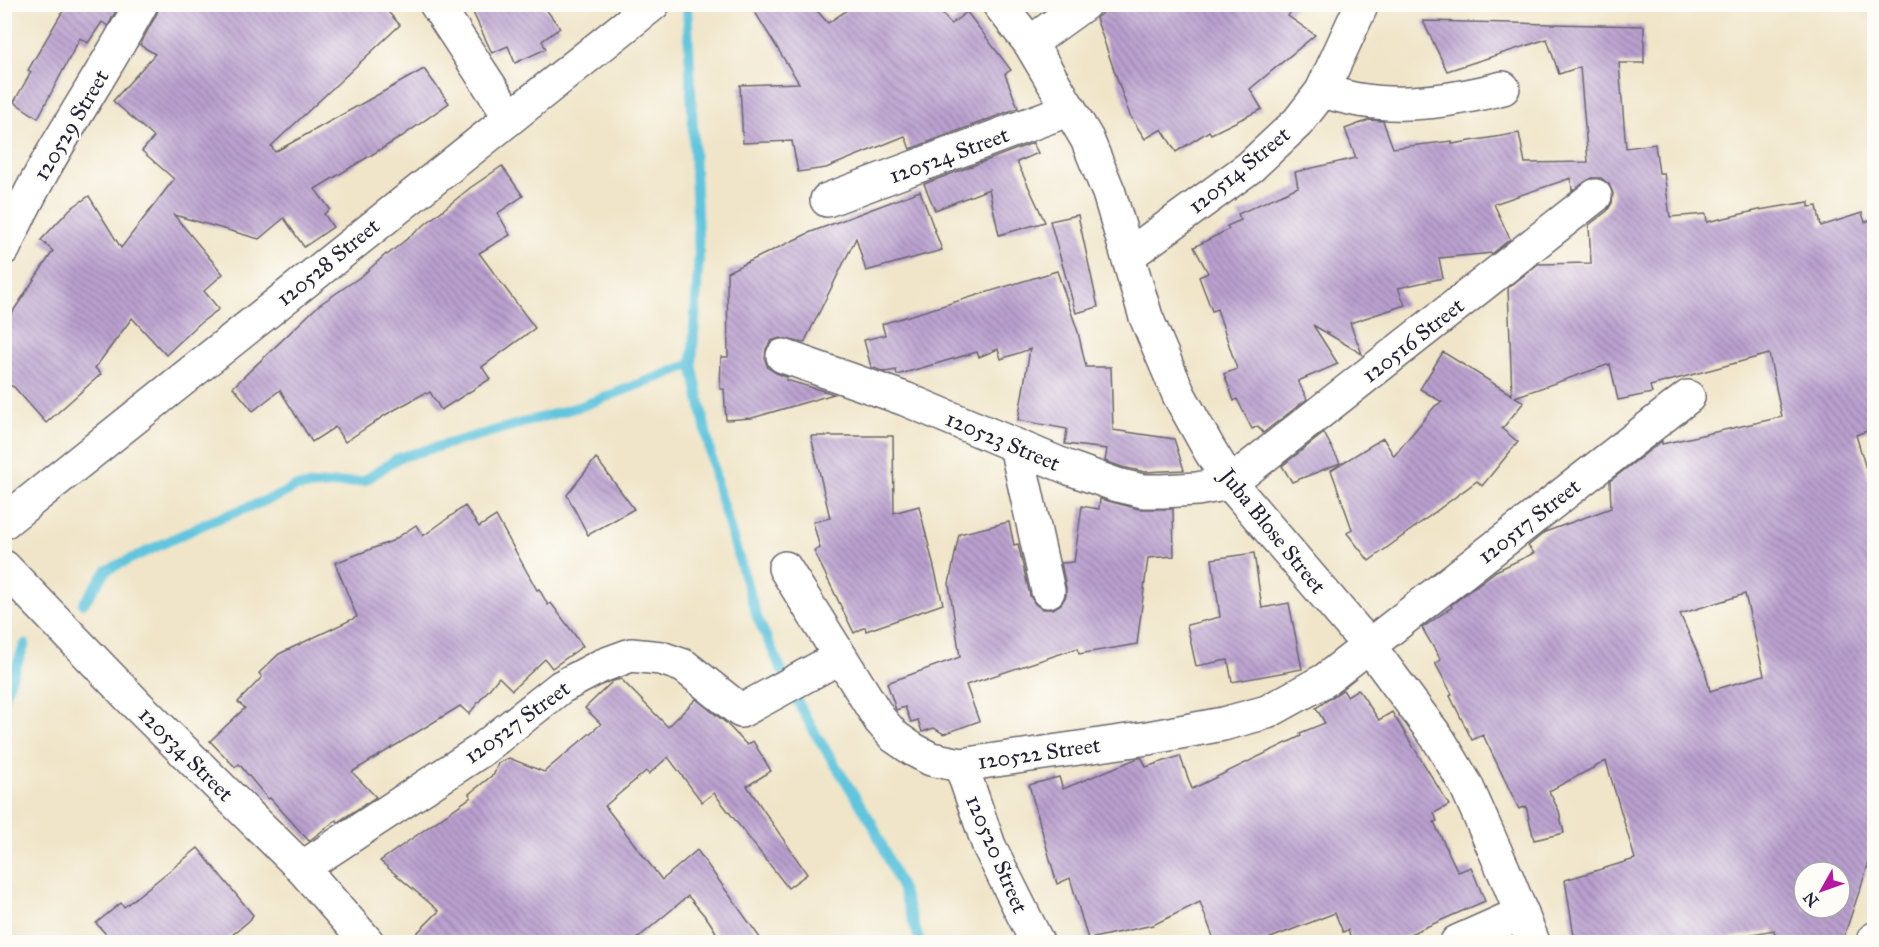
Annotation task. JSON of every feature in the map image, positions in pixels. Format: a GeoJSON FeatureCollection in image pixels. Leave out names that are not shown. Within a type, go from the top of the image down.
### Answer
{"type":"FeatureCollection","features":[{"type":"Feature","properties":{"kind":"street","name":"120529 Street"},"geometry":{"type":"LineString","coordinates":[[4,248],[42,172],[119,45],[141,4]]}},
{"type":"Feature","properties":{"kind":"street"},"geometry":{"type":"LineString","coordinates":[[436,4],[510,117]]}},
{"type":"Feature","properties":{"kind":"street","name":"120528 Street"},"geometry":{"type":"LineString","coordinates":[[4,522],[653,4]]}},
{"type":"Feature","properties":{"kind":"street","name":"Juba Blose Street"},"geometry":{"type":"LineString","coordinates":[[999,4],[1030,43],[1087,139],[1105,182],[1130,255],[1146,317],[1179,395],[1230,483],[1369,646],[1439,740],[1466,785],[1527,928]]}},
{"type":"Feature","properties":{"kind":"street"},"geometry":{"type":"LineString","coordinates":[[1030,43],[1084,4]]}},
{"type":"Feature","properties":{"kind":"street","name":"120514 Street"},"geometry":{"type":"LineString","coordinates":[[1130,255],[1250,167],[1298,122],[1323,91],[1362,4]]}},
{"type":"Feature","properties":{"kind":"street"},"geometry":{"type":"LineString","coordinates":[[1323,91],[1357,100],[1385,103],[1432,102],[1503,88]]}},
{"type":"Feature","properties":{"kind":"street","name":"120524 Street"},"geometry":{"type":"LineString","coordinates":[[827,200],[1070,110]]}},
{"type":"Feature","properties":{"kind":"street","name":"120516 Street"},"geometry":{"type":"LineString","coordinates":[[1230,483],[1595,196]]}},
{"type":"Feature","properties":{"kind":"street","name":"120523 Street"},"geometry":{"type":"LineString","coordinates":[[783,356],[904,399],[1117,485],[1143,491],[1197,489],[1230,483]]}},
{"type":"Feature","properties":{"kind":"street","name":"120517 Street"},"geometry":{"type":"LineString","coordinates":[[1369,646],[1688,397]]}},
{"type":"Feature","properties":{"kind":"street"},"geometry":{"type":"LineString","coordinates":[[1016,446],[1048,591]]}},
{"type":"Feature","properties":{"kind":"street","name":"120534 Street"},"geometry":{"type":"LineString","coordinates":[[4,567],[121,689],[302,868],[367,942]]}},
{"type":"Feature","properties":{"kind":"street","name":"120522 Street"},"geometry":{"type":"LineString","coordinates":[[785,568],[880,720],[895,738],[931,759],[960,765],[1148,738],[1223,724],[1267,712],[1325,680],[1369,646]]}},
{"type":"Feature","properties":{"kind":"street","name":"120527 Street"},"geometry":{"type":"LineString","coordinates":[[302,868],[480,751],[561,687],[601,666],[631,655],[661,658],[684,666],[754,704],[840,657]]}},
{"type":"Feature","properties":{"kind":"street","name":"120520 Street"},"geometry":{"type":"LineString","coordinates":[[960,765],[989,846],[1036,942]]}},
{"type":"Feature","properties":{"kind":"street"},"geometry":{"type":"LineString","coordinates":[[1457,942],[1527,928]]}},
{"type":"Feature","properties":{"kind":"building"},"geometry":{"type":"Polygon","coordinates":[[[67,4],[119,4],[108,26],[102,22],[88,43],[80,38],[38,118],[14,102],[31,72],[28,70],[67,4]]]}},
{"type":"Feature","properties":{"kind":"building"},"geometry":{"type":"Polygon","coordinates":[[[160,4],[381,4],[400,25],[271,146],[275,152],[424,69],[449,103],[401,137],[315,189],[330,209],[324,214],[333,227],[304,247],[284,218],[259,239],[174,215],[223,274],[204,291],[219,309],[166,355],[132,318],[95,368],[101,374],[46,423],[14,387],[4,383],[4,325],[53,251],[41,240],[70,209],[89,196],[121,248],[174,179],[142,151],[154,137],[113,101],[155,54],[140,45],[160,4]]]}},
{"type":"Feature","properties":{"kind":"building"},"geometry":{"type":"Polygon","coordinates":[[[469,4],[542,4],[560,28],[542,41],[546,49],[515,63],[508,46],[492,53],[469,4]]]}},
{"type":"Feature","properties":{"kind":"building"},"geometry":{"type":"Polygon","coordinates":[[[750,4],[811,4],[828,23],[856,4],[934,4],[951,24],[967,12],[1011,70],[1005,74],[1018,108],[910,149],[905,136],[826,168],[798,172],[792,141],[743,143],[740,85],[799,83],[750,4]]]}},
{"type":"Feature","properties":{"kind":"building"},"geometry":{"type":"Polygon","coordinates":[[[1114,4],[1296,4],[1288,16],[1315,35],[1250,89],[1262,109],[1211,134],[1209,131],[1176,152],[1162,129],[1145,139],[1130,116],[1096,18],[1114,4]]]}},
{"type":"Feature","properties":{"kind":"building"},"geometry":{"type":"Polygon","coordinates":[[[1423,21],[1644,26],[1644,63],[1619,63],[1626,148],[1655,144],[1659,173],[1664,173],[1670,217],[1706,214],[1707,222],[1809,202],[1809,207],[1817,206],[1821,226],[1862,213],[1865,222],[1875,220],[1875,428],[1856,435],[1875,499],[1875,845],[1852,913],[1852,860],[1792,860],[1792,920],[1849,920],[1842,942],[1777,942],[1774,930],[1708,942],[1575,942],[1565,880],[1635,859],[1606,761],[1549,791],[1559,811],[1564,833],[1534,840],[1526,806],[1519,809],[1483,735],[1472,740],[1450,696],[1452,694],[1435,663],[1441,660],[1422,628],[1496,571],[1534,553],[1528,546],[1545,532],[1611,508],[1610,481],[1662,441],[1662,444],[1782,417],[1769,354],[1650,386],[1652,393],[1618,400],[1610,364],[1515,397],[1524,402],[1502,429],[1518,442],[1482,486],[1477,481],[1369,561],[1347,533],[1352,529],[1331,470],[1383,438],[1394,456],[1435,406],[1442,402],[1420,389],[1443,352],[1512,395],[1508,288],[1538,264],[1591,263],[1589,225],[1607,211],[1612,203],[1613,193],[1609,184],[1601,178],[1592,178],[1572,191],[1571,178],[1494,204],[1510,239],[1493,253],[1439,258],[1443,278],[1398,288],[1405,305],[1350,323],[1362,354],[1313,325],[1338,364],[1298,381],[1307,399],[1263,433],[1258,426],[1252,429],[1237,399],[1234,401],[1224,374],[1237,369],[1217,309],[1212,311],[1199,277],[1208,273],[1194,247],[1229,229],[1227,226],[1241,220],[1238,214],[1298,187],[1295,172],[1356,158],[1345,129],[1369,120],[1383,121],[1393,148],[1452,141],[1452,144],[1519,133],[1525,163],[1588,162],[1580,67],[1559,74],[1547,39],[1447,71],[1423,21]],[[1745,594],[1680,614],[1705,670],[1710,691],[1764,675],[1745,594]]]}},
{"type":"Feature","properties":{"kind":"building"},"geometry":{"type":"Polygon","coordinates":[[[1033,143],[1038,153],[1017,162],[1045,222],[999,235],[989,189],[935,210],[924,184],[1033,143]]]}},
{"type":"Feature","properties":{"kind":"building"},"geometry":{"type":"Polygon","coordinates":[[[502,166],[523,196],[498,213],[510,235],[479,253],[535,328],[482,367],[490,379],[441,410],[430,392],[425,393],[387,414],[345,442],[335,427],[312,442],[280,390],[253,411],[233,387],[319,305],[363,275],[470,188],[502,166]]]}},
{"type":"Feature","properties":{"kind":"building"},"geometry":{"type":"Polygon","coordinates":[[[920,191],[942,250],[866,271],[856,238],[804,343],[780,338],[771,341],[766,349],[765,360],[768,368],[787,377],[786,380],[834,394],[752,418],[726,420],[724,389],[720,389],[721,357],[728,357],[727,272],[811,232],[920,191]]]}},
{"type":"Feature","properties":{"kind":"building"},"geometry":{"type":"Polygon","coordinates":[[[1078,215],[1098,307],[1076,313],[1050,221],[1078,215]]]}},
{"type":"Feature","properties":{"kind":"building"},"geometry":{"type":"Polygon","coordinates":[[[1057,271],[1078,332],[1086,367],[1111,367],[1113,430],[1174,439],[1184,470],[1145,472],[1122,467],[1105,461],[1107,449],[1065,444],[1067,429],[1018,420],[1030,349],[1001,359],[998,349],[979,357],[977,352],[897,375],[896,370],[885,372],[871,367],[864,340],[885,335],[882,324],[1057,271]]]}},
{"type":"Feature","properties":{"kind":"building"},"geometry":{"type":"Polygon","coordinates":[[[1324,433],[1340,463],[1292,482],[1282,466],[1324,433]]]}},
{"type":"Feature","properties":{"kind":"building"},"geometry":{"type":"Polygon","coordinates":[[[811,436],[893,436],[894,513],[919,506],[943,604],[866,631],[865,627],[854,633],[814,551],[820,548],[813,522],[830,518],[811,436]]]}},
{"type":"Feature","properties":{"kind":"building"},"geometry":{"type":"Polygon","coordinates":[[[596,458],[634,509],[588,535],[567,495],[596,458]]]}},
{"type":"Feature","properties":{"kind":"building"},"geometry":{"type":"Polygon","coordinates":[[[1100,499],[1139,509],[1173,509],[1174,556],[1148,558],[1137,644],[1079,654],[1078,648],[966,685],[979,721],[944,734],[934,728],[922,732],[918,720],[911,722],[905,707],[896,710],[887,683],[960,657],[949,584],[959,534],[1009,522],[1014,545],[1018,544],[1030,596],[1042,609],[1053,609],[1061,604],[1066,596],[1061,563],[1074,562],[1082,506],[1099,509],[1100,499]]]}},
{"type":"Feature","properties":{"kind":"building"},"geometry":{"type":"Polygon","coordinates":[[[465,506],[479,527],[496,516],[537,590],[539,589],[548,605],[551,603],[583,646],[552,668],[545,659],[512,690],[499,677],[469,714],[460,706],[352,772],[376,797],[338,822],[336,820],[309,841],[270,798],[268,799],[239,764],[235,767],[210,741],[245,708],[238,702],[262,677],[259,673],[279,654],[357,617],[335,563],[392,541],[416,525],[423,536],[465,506]]]}},
{"type":"Feature","properties":{"kind":"building"},"geometry":{"type":"Polygon","coordinates":[[[1254,553],[1262,608],[1289,603],[1302,669],[1232,682],[1228,660],[1196,666],[1187,625],[1220,617],[1212,559],[1254,553]]]}},
{"type":"Feature","properties":{"kind":"building"},"geometry":{"type":"Polygon","coordinates":[[[621,679],[668,727],[696,699],[726,723],[747,745],[753,741],[771,771],[747,786],[807,874],[788,888],[714,793],[702,802],[668,757],[649,774],[646,771],[605,806],[662,880],[697,850],[763,942],[722,942],[709,921],[688,896],[633,942],[408,942],[439,911],[380,861],[471,797],[469,794],[494,774],[498,763],[509,758],[544,772],[601,724],[585,708],[613,681],[621,679]]]}},
{"type":"Feature","properties":{"kind":"building"},"geometry":{"type":"Polygon","coordinates":[[[1358,689],[1379,720],[1392,712],[1449,805],[1434,813],[1437,821],[1434,822],[1458,872],[1471,867],[1485,901],[1392,942],[1352,942],[1348,930],[1343,932],[1335,913],[1260,942],[1215,942],[1200,902],[1153,925],[1088,939],[1070,878],[1057,884],[1029,785],[1059,777],[1063,789],[1138,758],[1142,758],[1146,767],[1180,756],[1192,789],[1301,736],[1300,733],[1325,723],[1316,708],[1343,690],[1347,696],[1358,689]]]}},
{"type":"Feature","properties":{"kind":"building"},"geometry":{"type":"Polygon","coordinates":[[[198,848],[253,915],[250,920],[226,940],[217,942],[113,942],[96,923],[121,903],[124,907],[198,848]]]}},
{"type":"Feature","properties":{"kind":"waterway"},"geometry":{"type":"LineString","coordinates":[[687,6],[699,255],[692,364],[718,490],[757,617],[790,688],[815,733],[872,823],[903,892],[920,942]]}},
{"type":"Feature","properties":{"kind":"waterway"},"geometry":{"type":"LineString","coordinates":[[83,604],[107,570],[207,523],[295,487],[364,481],[398,458],[582,406],[692,364]]}},
{"type":"Feature","properties":{"kind":"waterway"},"geometry":{"type":"LineString","coordinates":[[4,697],[25,644]]}}]}
